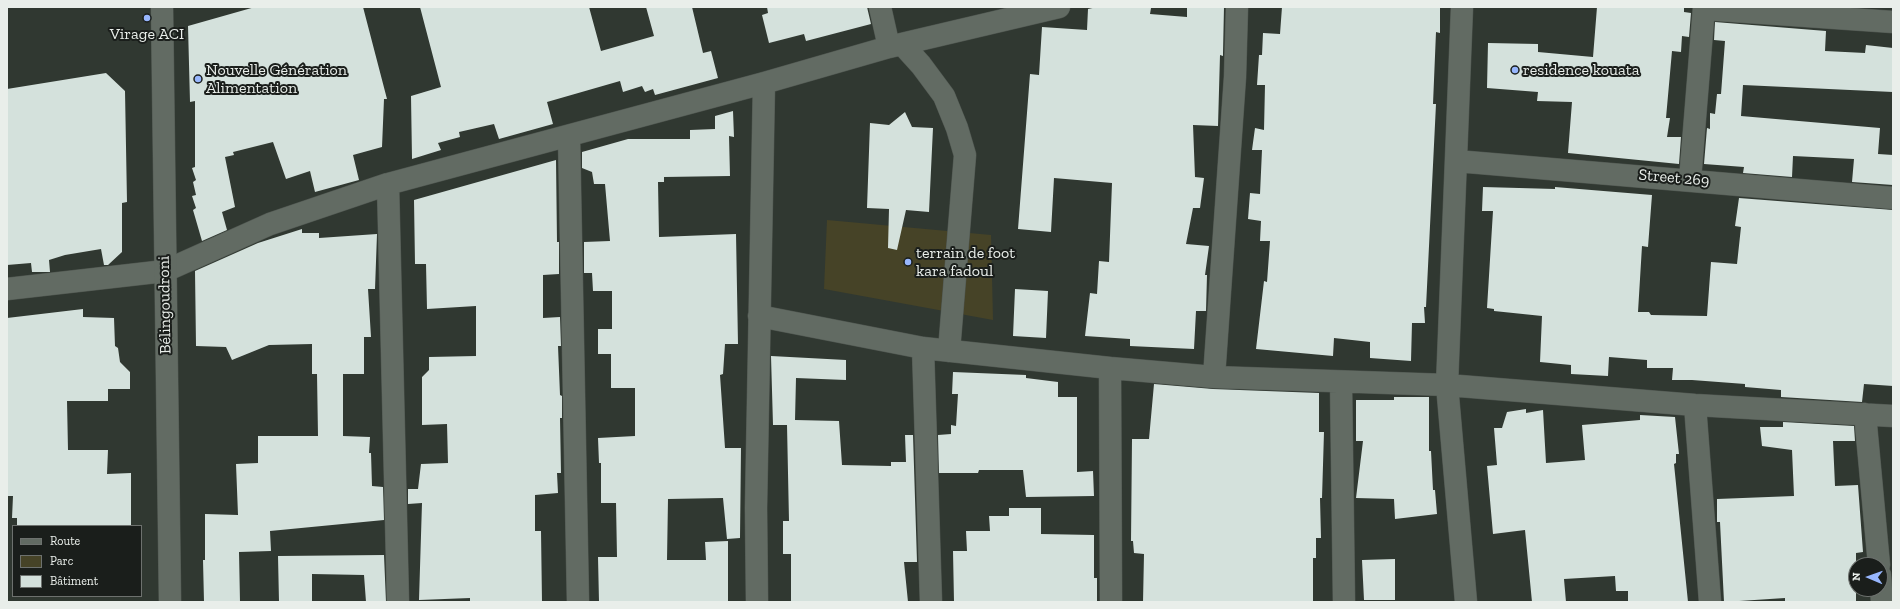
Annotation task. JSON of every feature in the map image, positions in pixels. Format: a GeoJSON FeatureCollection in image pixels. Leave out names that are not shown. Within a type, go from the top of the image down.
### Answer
{"type":"FeatureCollection","features":[{"type":"Feature","properties":{"kind":"street","name":"Bélingoudroni"},"geometry":{"type":"LineString","coordinates":[[162,7],[170,602]]}},
{"type":"Feature","properties":{"kind":"street"},"geometry":{"type":"LineString","coordinates":[[880,7],[896,45],[921,65],[944,96],[957,128],[965,155],[949,350]]}},
{"type":"Feature","properties":{"kind":"street"},"geometry":{"type":"LineString","coordinates":[[7,289],[165,271],[270,224],[388,184],[764,83],[896,45],[1059,7]]}},
{"type":"Feature","properties":{"kind":"street"},"geometry":{"type":"LineString","coordinates":[[1214,377],[1235,77],[1237,7]]}},
{"type":"Feature","properties":{"kind":"street"},"geometry":{"type":"LineString","coordinates":[[1462,7],[1447,385],[1466,602]]}},
{"type":"Feature","properties":{"kind":"street"},"geometry":{"type":"LineString","coordinates":[[1690,180],[1704,8],[1893,22]]}},
{"type":"Feature","properties":{"kind":"street"},"geometry":{"type":"LineString","coordinates":[[757,602],[759,316],[764,83]]}},
{"type":"Feature","properties":{"kind":"street"},"geometry":{"type":"LineString","coordinates":[[569,136],[578,602]]}},
{"type":"Feature","properties":{"kind":"street","name":"Street 269"},"geometry":{"type":"LineString","coordinates":[[1456,161],[1893,198]]}},
{"type":"Feature","properties":{"kind":"street"},"geometry":{"type":"LineString","coordinates":[[388,184],[398,602]]}},
{"type":"Feature","properties":{"kind":"street"},"geometry":{"type":"LineString","coordinates":[[759,316],[923,348],[1110,368],[1214,377],[1447,385],[1695,405],[1893,416]]}},
{"type":"Feature","properties":{"kind":"street"},"geometry":{"type":"LineString","coordinates":[[923,348],[931,602]]}},
{"type":"Feature","properties":{"kind":"street"},"geometry":{"type":"LineString","coordinates":[[1110,368],[1111,602]]}},
{"type":"Feature","properties":{"kind":"street"},"geometry":{"type":"LineString","coordinates":[[1341,382],[1344,602]]}},
{"type":"Feature","properties":{"kind":"street"},"geometry":{"type":"LineString","coordinates":[[1695,405],[1710,602]]}},
{"type":"Feature","properties":{"kind":"street"},"geometry":{"type":"LineString","coordinates":[[1866,414],[1878,557]]}},
{"type":"Feature","properties":{"kind":"green space","name":"terrain de foot kara fadoul"},"geometry":{"type":"Polygon","coordinates":[[[827,220],[991,235],[993,320],[824,289],[827,220]]]}},
{"type":"Feature","properties":{"kind":"building"},"geometry":{"type":"Polygon","coordinates":[[[255,7],[363,7],[387,99],[384,99],[382,147],[353,155],[359,180],[315,192],[310,171],[286,179],[273,142],[233,152],[234,155],[225,157],[235,207],[222,212],[227,230],[202,241],[193,210],[196,208],[192,196],[196,195],[193,182],[196,180],[192,168],[195,167],[195,101],[190,102],[188,26],[255,7]]]}},
{"type":"Feature","properties":{"kind":"building"},"geometry":{"type":"Polygon","coordinates":[[[420,7],[589,7],[601,51],[654,36],[646,7],[692,7],[703,53],[711,51],[718,78],[655,95],[653,89],[645,92],[642,86],[623,92],[620,81],[547,102],[553,124],[499,139],[494,124],[459,132],[460,137],[438,143],[441,150],[412,159],[411,96],[441,87],[420,7]]]}},
{"type":"Feature","properties":{"kind":"building"},"geometry":{"type":"Polygon","coordinates":[[[767,7],[867,7],[871,24],[806,41],[804,34],[769,43],[762,15],[768,13],[767,7]]]}},
{"type":"Feature","properties":{"kind":"building"},"geometry":{"type":"Polygon","coordinates":[[[1097,7],[1151,8],[1150,14],[1187,17],[1187,7],[1224,7],[1223,56],[1220,55],[1218,126],[1193,125],[1195,177],[1204,178],[1200,208],[1193,208],[1186,244],[1209,246],[1205,275],[1207,275],[1206,311],[1196,311],[1194,349],[1130,346],[1130,339],[1085,336],[1090,293],[1097,294],[1099,261],[1109,262],[1112,183],[1054,178],[1051,232],[1018,229],[1030,74],[1039,75],[1042,27],[1087,30],[1088,9],[1097,7]]]}},
{"type":"Feature","properties":{"kind":"building"},"geometry":{"type":"Polygon","coordinates":[[[1282,7],[1440,7],[1440,33],[1436,32],[1433,104],[1436,104],[1426,307],[1424,307],[1425,323],[1412,323],[1411,361],[1370,358],[1370,342],[1334,338],[1333,356],[1256,349],[1264,281],[1267,282],[1270,241],[1260,241],[1261,221],[1248,219],[1250,193],[1260,194],[1262,150],[1252,150],[1255,128],[1264,130],[1265,85],[1257,85],[1259,55],[1262,55],[1263,33],[1280,34],[1282,7]]]}},
{"type":"Feature","properties":{"kind":"building"},"geometry":{"type":"Polygon","coordinates":[[[1597,7],[1684,7],[1684,12],[1691,13],[1689,37],[1682,36],[1681,52],[1672,51],[1666,118],[1670,118],[1667,137],[1681,137],[1679,164],[1568,153],[1572,102],[1537,101],[1538,92],[1487,88],[1488,43],[1538,44],[1538,52],[1593,57],[1597,7]]]}},
{"type":"Feature","properties":{"kind":"building"},"geometry":{"type":"Polygon","coordinates":[[[1715,22],[1826,31],[1825,51],[1865,53],[1866,45],[1893,48],[1893,92],[1743,85],[1741,116],[1880,128],[1878,154],[1893,155],[1893,185],[1852,182],[1854,159],[1793,156],[1792,177],[1743,173],[1744,167],[1704,164],[1707,128],[1710,129],[1710,113],[1715,114],[1717,94],[1721,94],[1725,41],[1714,40],[1715,22]]]}},
{"type":"Feature","properties":{"kind":"building"},"geometry":{"type":"Polygon","coordinates":[[[106,73],[125,91],[127,202],[122,203],[122,252],[108,265],[104,265],[101,249],[65,255],[49,260],[50,272],[32,272],[31,263],[7,265],[7,89],[106,73]]]}},
{"type":"Feature","properties":{"kind":"building"},"geometry":{"type":"Polygon","coordinates":[[[733,111],[734,137],[729,136],[730,176],[664,177],[664,182],[658,182],[659,237],[736,234],[738,344],[725,344],[723,374],[720,375],[725,448],[741,448],[740,538],[727,539],[723,498],[668,499],[667,560],[706,560],[705,542],[728,541],[728,602],[599,602],[598,557],[617,557],[616,503],[601,503],[601,463],[599,463],[598,438],[635,436],[635,388],[611,388],[611,354],[598,354],[598,329],[612,329],[612,291],[593,291],[592,273],[584,273],[584,242],[610,241],[605,184],[594,184],[592,172],[582,168],[582,152],[628,139],[690,139],[690,130],[715,129],[715,116],[733,111]]]}},
{"type":"Feature","properties":{"kind":"building"},"geometry":{"type":"Polygon","coordinates":[[[905,112],[912,127],[933,128],[929,212],[906,210],[897,250],[888,248],[889,209],[867,208],[870,123],[889,125],[905,112]]]}},
{"type":"Feature","properties":{"kind":"building"},"geometry":{"type":"Polygon","coordinates":[[[556,160],[559,274],[543,275],[543,318],[560,317],[561,346],[558,346],[560,395],[562,396],[562,418],[560,418],[561,473],[557,473],[558,493],[535,495],[535,531],[541,531],[542,602],[470,602],[470,598],[419,600],[422,503],[408,504],[408,489],[418,489],[421,464],[448,463],[447,424],[422,425],[422,377],[429,370],[429,357],[476,356],[476,306],[427,309],[426,264],[415,264],[414,200],[556,160]]]}},
{"type":"Feature","properties":{"kind":"building"},"geometry":{"type":"Polygon","coordinates":[[[1483,187],[1555,189],[1555,187],[1652,195],[1648,247],[1642,246],[1638,312],[1649,312],[1651,315],[1707,316],[1711,262],[1737,264],[1741,227],[1735,226],[1739,198],[1893,210],[1893,386],[1864,384],[1862,402],[1781,397],[1781,390],[1745,387],[1745,384],[1672,380],[1673,368],[1647,368],[1647,360],[1609,357],[1608,376],[1571,374],[1571,365],[1540,362],[1542,316],[1494,311],[1494,309],[1487,308],[1493,211],[1482,211],[1483,187]]]}},
{"type":"Feature","properties":{"kind":"building"},"geometry":{"type":"Polygon","coordinates":[[[302,229],[302,233],[319,233],[319,238],[377,234],[375,289],[368,289],[371,337],[364,337],[364,374],[343,374],[343,436],[370,437],[369,453],[371,453],[372,486],[383,487],[384,520],[270,531],[271,551],[239,552],[240,602],[204,602],[203,560],[205,560],[205,514],[238,515],[236,464],[258,463],[258,436],[318,436],[317,374],[312,374],[312,344],[269,345],[232,360],[226,347],[196,346],[195,271],[258,243],[302,229]]]}},
{"type":"Feature","properties":{"kind":"building"},"geometry":{"type":"Polygon","coordinates":[[[1015,289],[1048,291],[1046,338],[1013,336],[1015,289]]]}},
{"type":"Feature","properties":{"kind":"building"},"geometry":{"type":"Polygon","coordinates":[[[83,309],[83,317],[114,318],[115,346],[118,348],[120,362],[130,372],[130,389],[108,389],[108,401],[67,401],[68,450],[108,450],[107,474],[131,473],[131,525],[17,525],[17,518],[12,518],[13,496],[7,496],[7,318],[83,309]]]}},
{"type":"Feature","properties":{"kind":"building"},"geometry":{"type":"Polygon","coordinates":[[[771,356],[846,360],[846,380],[796,378],[795,420],[839,421],[842,465],[891,466],[891,462],[906,462],[905,435],[913,435],[917,562],[904,562],[908,602],[791,602],[791,554],[783,554],[783,521],[789,521],[787,425],[773,425],[771,356]]]}},
{"type":"Feature","properties":{"kind":"building"},"geometry":{"type":"Polygon","coordinates":[[[953,372],[1026,375],[1026,378],[1058,382],[1058,397],[1077,397],[1077,472],[1093,471],[1094,496],[1026,497],[1023,470],[979,470],[978,473],[939,473],[938,435],[951,434],[951,425],[956,426],[958,394],[952,394],[953,372]]]}},
{"type":"Feature","properties":{"kind":"building"},"geometry":{"type":"Polygon","coordinates":[[[1154,384],[1213,389],[1319,393],[1319,432],[1324,432],[1322,498],[1320,498],[1321,538],[1316,538],[1316,558],[1313,558],[1313,602],[1143,602],[1144,554],[1134,553],[1133,541],[1131,541],[1132,439],[1149,439],[1154,384]]]}},
{"type":"Feature","properties":{"kind":"building"},"geometry":{"type":"Polygon","coordinates":[[[1394,397],[1429,397],[1429,451],[1431,451],[1433,490],[1435,490],[1437,514],[1395,519],[1394,499],[1356,498],[1363,441],[1356,441],[1356,400],[1394,400],[1394,397]]]}},
{"type":"Feature","properties":{"kind":"building"},"geometry":{"type":"Polygon","coordinates":[[[1526,409],[1526,413],[1543,410],[1546,463],[1585,460],[1582,425],[1640,420],[1640,415],[1675,417],[1679,454],[1676,454],[1676,463],[1674,464],[1688,602],[1628,602],[1628,591],[1616,591],[1615,576],[1564,579],[1566,602],[1532,602],[1525,530],[1493,534],[1487,466],[1497,465],[1494,428],[1502,428],[1507,412],[1526,409]]]}},
{"type":"Feature","properties":{"kind":"building"},"geometry":{"type":"Polygon","coordinates":[[[1783,422],[1854,426],[1855,441],[1833,441],[1835,486],[1858,485],[1863,552],[1856,553],[1856,557],[1848,557],[1848,597],[1856,597],[1856,602],[1785,602],[1785,598],[1724,602],[1720,522],[1717,522],[1717,499],[1794,496],[1792,450],[1762,446],[1760,427],[1783,427],[1783,422]]]}},
{"type":"Feature","properties":{"kind":"building"},"geometry":{"type":"Polygon","coordinates":[[[1009,508],[1041,508],[1041,534],[1094,535],[1094,578],[1097,578],[1097,602],[954,602],[953,551],[967,551],[966,531],[990,531],[989,516],[1009,516],[1009,508]]]}},
{"type":"Feature","properties":{"kind":"building"},"geometry":{"type":"Polygon","coordinates":[[[384,555],[386,602],[366,602],[364,575],[312,574],[312,602],[279,602],[278,556],[384,555]]]}},
{"type":"Feature","properties":{"kind":"building"},"geometry":{"type":"Polygon","coordinates":[[[1395,559],[1395,600],[1364,600],[1362,560],[1395,559]]]}},
{"type":"Feature","properties":{"kind":"place","name":"Virage ACI"},"geometry":{"type":"Point","coordinates":[147,18]}},
{"type":"Feature","properties":{"kind":"place","name":"residence kouata"},"geometry":{"type":"Point","coordinates":[1515,70]}},
{"type":"Feature","properties":{"kind":"place","name":"Nouvelle Génération Alimentation"},"geometry":{"type":"Point","coordinates":[198,79]}},
{"type":"Feature","properties":{"kind":"place","name":"terrain de foot kara fadoul"},"geometry":{"type":"Point","coordinates":[908,262]}}]}
